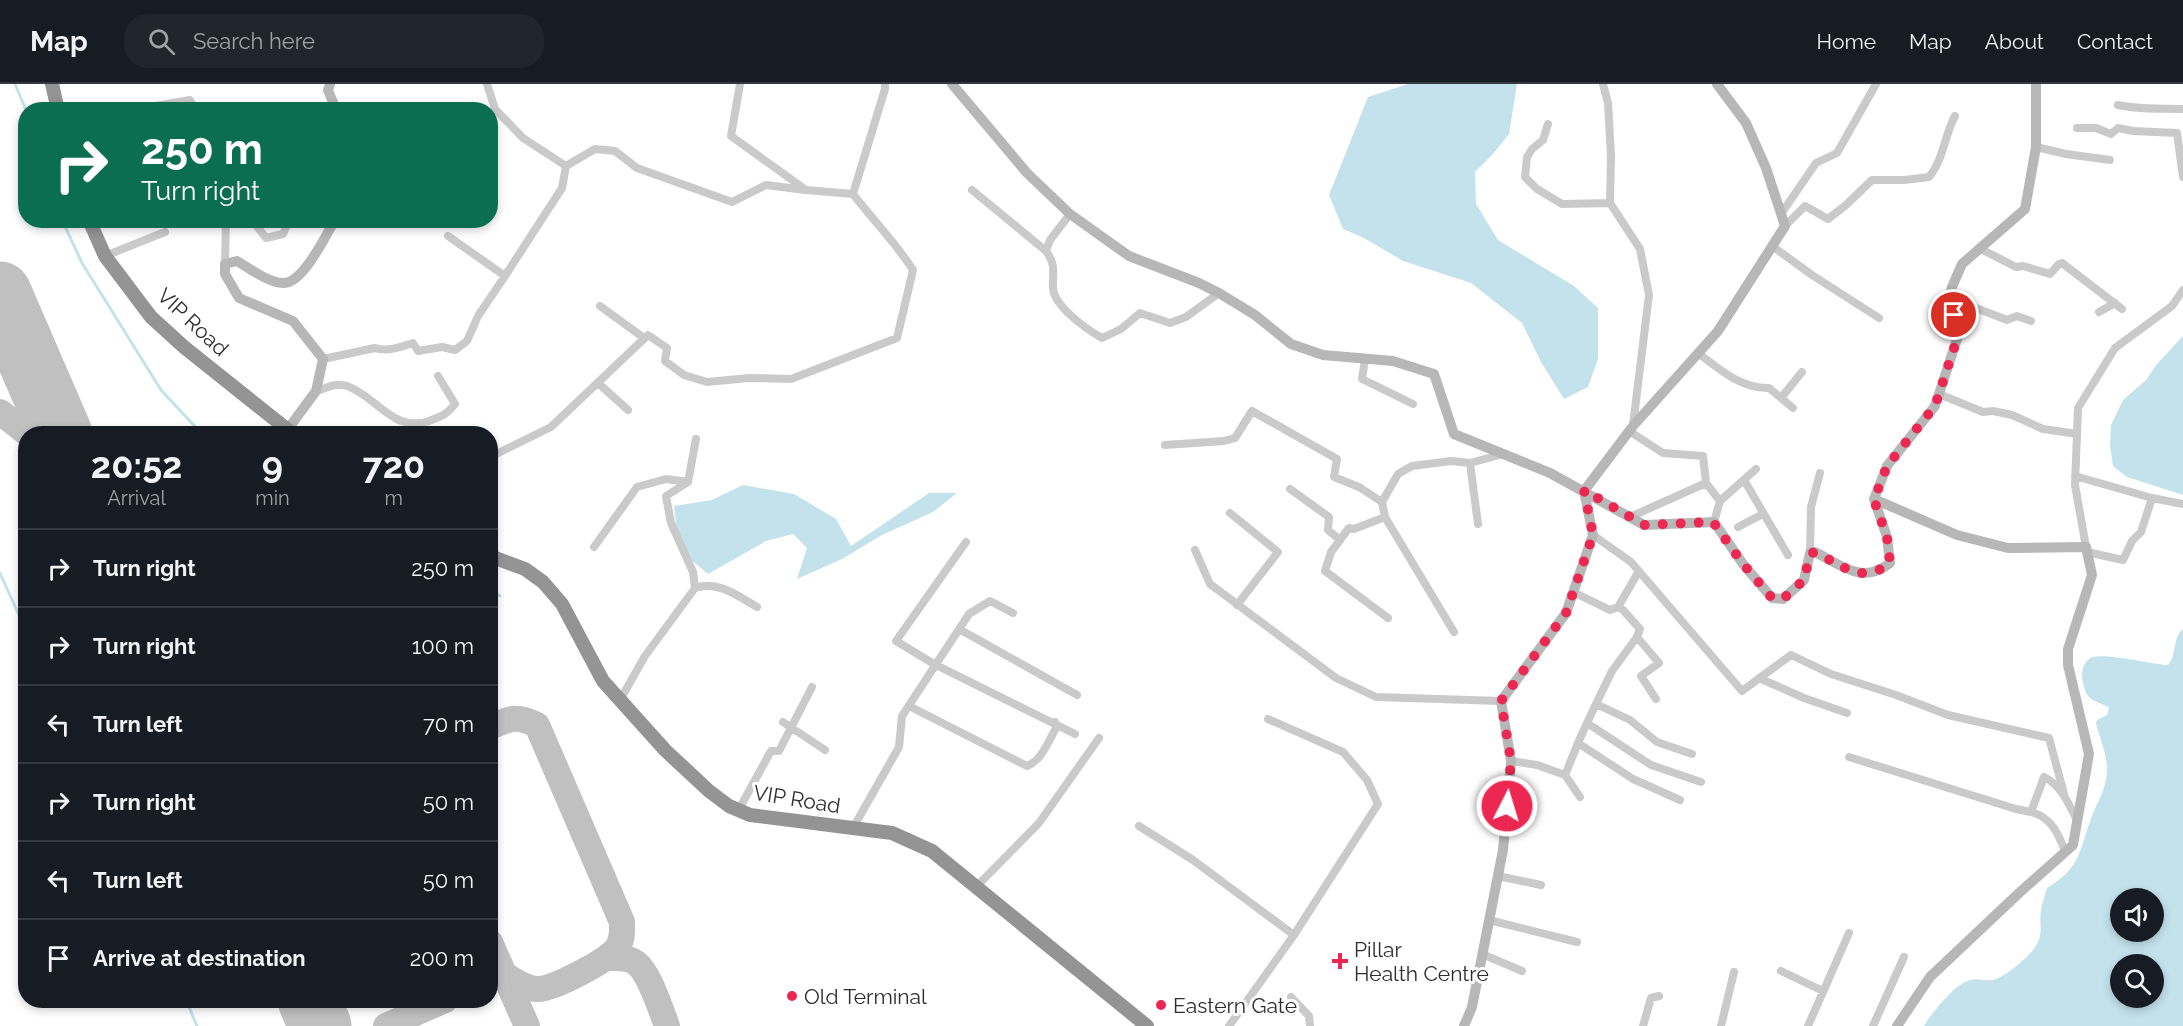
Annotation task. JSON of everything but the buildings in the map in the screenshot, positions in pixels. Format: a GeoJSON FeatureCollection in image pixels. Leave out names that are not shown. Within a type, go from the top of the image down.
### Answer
{"type":"FeatureCollection","features":[{"type":"Feature","properties":{"kind":"highway"},"geometry":{"type":"LineString","coordinates":[[52,84],[56,102]]}},
{"type":"Feature","properties":{"kind":"highway","name":"VIP Road"},"geometry":{"type":"LineString","coordinates":[[93,228],[105,256],[152,317],[184,347],[284,426]]}},
{"type":"Feature","properties":{"kind":"highway","name":"VIP Road"},"geometry":{"type":"LineString","coordinates":[[498,559],[525,569],[543,582],[562,604],[603,681],[665,750],[709,791],[738,811],[750,815],[892,833],[932,851],[1147,1026]]}},
{"type":"Feature","properties":{"kind":"street"},"geometry":{"type":"LineString","coordinates":[[330,84],[328,90],[333,102]]}},
{"type":"Feature","properties":{"kind":"street"},"geometry":{"type":"LineString","coordinates":[[488,84],[493,102]]}},
{"type":"Feature","properties":{"kind":"street"},"geometry":{"type":"LineString","coordinates":[[740,84],[731,136],[806,190]]}},
{"type":"Feature","properties":{"kind":"street"},"geometry":{"type":"LineString","coordinates":[[853,194],[885,84]]}},
{"type":"Feature","properties":{"kind":"street"},"geometry":{"type":"LineString","coordinates":[[952,84],[1027,173],[1070,214],[1129,256],[1219,293],[1255,315],[1291,344],[1323,355],[1393,362],[1434,374],[1454,434],[1550,473],[1644,525],[1713,522]]}},
{"type":"Feature","properties":{"kind":"street"},"geometry":{"type":"LineString","coordinates":[[1603,84],[1608,103],[1611,156],[1610,203],[1640,249],[1649,295],[1631,429]]}},
{"type":"Feature","properties":{"kind":"street"},"geometry":{"type":"LineString","coordinates":[[1717,84],[1746,123],[1766,168],[1785,226]]}},
{"type":"Feature","properties":{"kind":"street"},"geometry":{"type":"LineString","coordinates":[[1781,214],[1816,163],[1837,153],[1876,84]]}},
{"type":"Feature","properties":{"kind":"street"},"geometry":{"type":"LineString","coordinates":[[1810,554],[1815,552],[1862,575],[1880,571],[1890,563],[1887,537],[1874,500],[1887,466],[1935,406],[1959,333],[1950,298],[1962,264],[2025,209],[2036,147],[2036,84]]}},
{"type":"Feature","properties":{"kind":"street"},"geometry":{"type":"LineString","coordinates":[[2118,105],[2141,110],[2183,109]]}},
{"type":"Feature","properties":{"kind":"street"},"geometry":{"type":"LineString","coordinates":[[498,112],[523,138],[566,166]]}},
{"type":"Feature","properties":{"kind":"street"},"geometry":{"type":"LineString","coordinates":[[1464,1026],[1472,1007],[1503,850],[1511,761],[1501,701],[1566,613],[1593,535],[1584,490],[1631,429],[1718,331],[1785,226],[1805,207],[1828,219],[1872,180],[1929,177],[1936,169],[1945,147],[1947,130],[1955,116]]}},
{"type":"Feature","properties":{"kind":"street"},"geometry":{"type":"LineString","coordinates":[[1548,124],[1543,140],[1532,149],[1527,157],[1524,177],[1537,189],[1562,204],[1610,203]]}},
{"type":"Feature","properties":{"kind":"street"},"geometry":{"type":"LineString","coordinates":[[2077,128],[2096,128],[2111,134],[2118,128],[2176,133],[2183,177]]}},
{"type":"Feature","properties":{"kind":"street"},"geometry":{"type":"LineString","coordinates":[[2036,147],[2110,160]]}},
{"type":"Feature","properties":{"kind":"street"},"geometry":{"type":"LineString","coordinates":[[323,360],[375,348],[382,350],[397,348],[412,343],[418,351],[442,347],[455,350],[467,341],[478,316],[562,188],[566,166],[595,149],[615,151],[637,168],[732,202],[766,185],[853,194],[881,230],[899,248],[913,270],[897,338],[792,379],[749,378],[707,382],[684,375],[665,361],[667,348],[648,335],[550,427],[498,452]]}},
{"type":"Feature","properties":{"kind":"street"},"geometry":{"type":"LineString","coordinates":[[972,190],[1046,251],[1052,260],[1056,300],[1088,330],[1101,338],[1121,329],[1140,313],[1170,323],[1186,317],[1219,293]]}},
{"type":"Feature","properties":{"kind":"street"},"geometry":{"type":"LineString","coordinates":[[1046,251],[1050,240],[1070,214]]}},
{"type":"Feature","properties":{"kind":"street"},"geometry":{"type":"LineString","coordinates":[[226,228],[225,274],[239,298],[293,321],[323,360]]}},
{"type":"Feature","properties":{"kind":"street"},"geometry":{"type":"LineString","coordinates":[[258,228],[266,238],[283,234],[286,228]]}},
{"type":"Feature","properties":{"kind":"street"},"geometry":{"type":"LineString","coordinates":[[225,264],[237,261],[259,274],[282,283],[294,281],[306,267],[330,228]]}},
{"type":"Feature","properties":{"kind":"street"},"geometry":{"type":"LineString","coordinates":[[105,256],[165,232]]}},
{"type":"Feature","properties":{"kind":"street"},"geometry":{"type":"LineString","coordinates":[[448,236],[505,276]]}},
{"type":"Feature","properties":{"kind":"street"},"geometry":{"type":"LineString","coordinates":[[1772,246],[1879,318]]}},
{"type":"Feature","properties":{"kind":"street"},"geometry":{"type":"LineString","coordinates":[[1979,248],[2016,267],[2023,266],[2050,274],[2062,263],[2122,309]]}},
{"type":"Feature","properties":{"kind":"street"},"geometry":{"type":"LineString","coordinates":[[1897,1026],[1930,977],[2073,845],[2089,754],[2068,665],[2068,649],[2092,575],[2075,485],[2078,408],[2115,348],[2172,306],[2183,290]]}},
{"type":"Feature","properties":{"kind":"street"},"geometry":{"type":"LineString","coordinates":[[1950,298],[2007,320],[2017,316],[2031,321]]}},
{"type":"Feature","properties":{"kind":"street"},"geometry":{"type":"LineString","coordinates":[[2098,312],[2115,303]]}},
{"type":"Feature","properties":{"kind":"street"},"geometry":{"type":"LineString","coordinates":[[600,306],[645,338]]}},
{"type":"Feature","properties":{"kind":"street"},"geometry":{"type":"LineString","coordinates":[[1698,352],[1732,379],[1758,388],[1769,388],[1793,408]]}},
{"type":"Feature","properties":{"kind":"street"},"geometry":{"type":"LineString","coordinates":[[1365,359],[1362,379],[1413,404]]}},
{"type":"Feature","properties":{"kind":"street"},"geometry":{"type":"LineString","coordinates":[[293,426],[316,391],[323,360]]}},
{"type":"Feature","properties":{"kind":"street"},"geometry":{"type":"LineString","coordinates":[[1781,398],[1802,372]]}},
{"type":"Feature","properties":{"kind":"street"},"geometry":{"type":"LineString","coordinates":[[316,391],[334,384],[348,386],[405,423],[425,422],[446,415],[455,404],[438,376]]}},
{"type":"Feature","properties":{"kind":"street"},"geometry":{"type":"LineString","coordinates":[[597,383],[628,410]]}},
{"type":"Feature","properties":{"kind":"street"},"geometry":{"type":"LineString","coordinates":[[1939,394],[1983,412],[1993,411],[2043,429],[2077,434]]}},
{"type":"Feature","properties":{"kind":"street"},"geometry":{"type":"LineString","coordinates":[[1165,445],[1224,441],[1234,438],[1252,411],[1336,459],[1334,477],[1359,487],[1382,502]]}},
{"type":"Feature","properties":{"kind":"street"},"geometry":{"type":"LineString","coordinates":[[1631,429],[1663,453],[1702,456],[1706,483],[1720,501]]}},
{"type":"Feature","properties":{"kind":"street"},"geometry":{"type":"LineString","coordinates":[[695,588],[693,572],[671,523],[666,496],[688,482],[696,439]]}},
{"type":"Feature","properties":{"kind":"street"},"geometry":{"type":"LineString","coordinates":[[1454,632],[1385,517],[1382,502],[1398,474],[1412,466],[1451,461],[1470,463],[1503,454]]}},
{"type":"Feature","properties":{"kind":"street"},"geometry":{"type":"LineString","coordinates":[[1470,463],[1478,524]]}},
{"type":"Feature","properties":{"kind":"street"},"geometry":{"type":"LineString","coordinates":[[1713,522],[1720,501],[1756,469]]}},
{"type":"Feature","properties":{"kind":"street"},"geometry":{"type":"LineString","coordinates":[[1713,522],[1743,564],[1772,598],[1783,599],[1804,580],[1810,554],[1811,507],[1820,473]]}},
{"type":"Feature","properties":{"kind":"street"},"geometry":{"type":"LineString","coordinates":[[2075,476],[2152,498],[2183,504]]}},
{"type":"Feature","properties":{"kind":"street"},"geometry":{"type":"LineString","coordinates":[[594,547],[637,487],[666,479],[688,482]]}},
{"type":"Feature","properties":{"kind":"street"},"geometry":{"type":"LineString","coordinates":[[1744,480],[1788,555]]}},
{"type":"Feature","properties":{"kind":"street"},"geometry":{"type":"LineString","coordinates":[[1630,517],[1706,483]]}},
{"type":"Feature","properties":{"kind":"street"},"geometry":{"type":"LineString","coordinates":[[1290,489],[1329,517],[1328,530],[1340,540]]}},
{"type":"Feature","properties":{"kind":"street"},"geometry":{"type":"LineString","coordinates":[[1874,500],[1957,535],[2008,548],[2087,550],[2123,560],[2132,541],[2141,532],[2152,498]]}},
{"type":"Feature","properties":{"kind":"street"},"geometry":{"type":"LineString","coordinates":[[1230,513],[1278,552],[1237,605]]}},
{"type":"Feature","properties":{"kind":"street"},"geometry":{"type":"LineString","coordinates":[[1738,527],[1763,514]]}},
{"type":"Feature","properties":{"kind":"street"},"geometry":{"type":"LineString","coordinates":[[1385,517],[1354,529],[1349,528],[1331,552],[1324,571],[1388,618]]}},
{"type":"Feature","properties":{"kind":"street"},"geometry":{"type":"LineString","coordinates":[[1593,535],[1631,562],[1742,691],[1791,654],[1831,674],[1948,715],[2049,738],[2064,794],[2077,820]]}},
{"type":"Feature","properties":{"kind":"street"},"geometry":{"type":"LineString","coordinates":[[966,542],[896,641],[934,664],[1075,734]]}},
{"type":"Feature","properties":{"kind":"street"},"geometry":{"type":"LineString","coordinates":[[1195,550],[1210,584],[1336,678],[1376,697],[1501,701]]}},
{"type":"Feature","properties":{"kind":"street"},"geometry":{"type":"LineString","coordinates":[[1574,592],[1611,610],[1618,607],[1639,571]]}},
{"type":"Feature","properties":{"kind":"street"},"geometry":{"type":"LineString","coordinates":[[620,699],[645,656],[695,588],[705,585],[724,588],[757,607]]}},
{"type":"Feature","properties":{"kind":"street"},"geometry":{"type":"LineString","coordinates":[[853,828],[899,747],[902,716],[934,664],[969,614],[990,602],[1013,613]]}},
{"type":"Feature","properties":{"kind":"street"},"geometry":{"type":"LineString","coordinates":[[1565,776],[1612,671],[1637,637],[1640,629],[1618,607]]}},
{"type":"Feature","properties":{"kind":"street"},"geometry":{"type":"LineString","coordinates":[[959,629],[1077,695]]}},
{"type":"Feature","properties":{"kind":"street"},"geometry":{"type":"LineString","coordinates":[[1637,637],[1659,663],[1641,676],[1656,699]]}},
{"type":"Feature","properties":{"kind":"street"},"geometry":{"type":"LineString","coordinates":[[1759,678],[1804,698],[1847,713]]}},
{"type":"Feature","properties":{"kind":"street"},"geometry":{"type":"LineString","coordinates":[[738,811],[771,751],[779,751],[813,687]]}},
{"type":"Feature","properties":{"kind":"street"},"geometry":{"type":"LineString","coordinates":[[1596,704],[1630,720],[1658,742],[1692,754]]}},
{"type":"Feature","properties":{"kind":"street"},"geometry":{"type":"LineString","coordinates":[[909,706],[1027,766],[1035,763],[1043,751],[1056,728],[1054,722]]}},
{"type":"Feature","properties":{"kind":"street"},"geometry":{"type":"LineString","coordinates":[[1229,1026],[1294,935],[1378,804],[1367,780],[1342,752],[1268,719]]}},
{"type":"Feature","properties":{"kind":"street"},"geometry":{"type":"LineString","coordinates":[[783,722],[825,750]]}},
{"type":"Feature","properties":{"kind":"street"},"geometry":{"type":"LineString","coordinates":[[1587,723],[1651,765],[1701,782]]}},
{"type":"Feature","properties":{"kind":"street"},"geometry":{"type":"LineString","coordinates":[[976,887],[1039,823],[1099,738]]}},
{"type":"Feature","properties":{"kind":"street"},"geometry":{"type":"LineString","coordinates":[[1578,743],[1633,778],[1680,800]]}},
{"type":"Feature","properties":{"kind":"street"},"geometry":{"type":"LineString","coordinates":[[1849,758],[2016,809],[2043,815],[2057,830],[2065,852]]}},
{"type":"Feature","properties":{"kind":"street"},"geometry":{"type":"LineString","coordinates":[[1511,761],[1537,765],[1565,776],[1580,797]]}},
{"type":"Feature","properties":{"kind":"street"},"geometry":{"type":"LineString","coordinates":[[2031,812],[2044,777],[2055,783],[2064,794]]}},
{"type":"Feature","properties":{"kind":"street"},"geometry":{"type":"LineString","coordinates":[[1139,826],[1193,860],[1294,935]]}},
{"type":"Feature","properties":{"kind":"street"},"geometry":{"type":"LineString","coordinates":[[1498,876],[1541,885]]}},
{"type":"Feature","properties":{"kind":"street"},"geometry":{"type":"LineString","coordinates":[[1489,920],[1577,942]]}},
{"type":"Feature","properties":{"kind":"street"},"geometry":{"type":"LineString","coordinates":[[1808,1026],[1849,933]]}},
{"type":"Feature","properties":{"kind":"street"},"geometry":{"type":"LineString","coordinates":[[1482,954],[1522,971]]}},
{"type":"Feature","properties":{"kind":"street"},"geometry":{"type":"LineString","coordinates":[[1873,1026],[1904,957]]}},
{"type":"Feature","properties":{"kind":"street"},"geometry":{"type":"LineString","coordinates":[[1781,971],[1823,991]]}},
{"type":"Feature","properties":{"kind":"street"},"geometry":{"type":"LineString","coordinates":[[1721,1026],[1734,972]]}},
{"type":"Feature","properties":{"kind":"street"},"geometry":{"type":"LineString","coordinates":[[1643,1026],[1651,998],[1659,996]]}},
{"type":"Feature","properties":{"kind":"street"},"geometry":{"type":"LineString","coordinates":[[1291,997],[1309,1016],[1310,1026]]}},
{"type":"Feature","properties":{"kind":"water"},"geometry":{"type":"Polygon","coordinates":[[[1408,84],[1517,84],[1509,134],[1475,172],[1476,204],[1498,240],[1574,286],[1598,308],[1598,359],[1588,387],[1564,399],[1541,362],[1522,323],[1471,283],[1403,261],[1364,238],[1343,229],[1329,195],[1368,97],[1408,84]]]}},
{"type":"Feature","properties":{"kind":"water"},"geometry":{"type":"Polygon","coordinates":[[[2183,336],[2183,495],[2127,477],[2113,466],[2110,445],[2111,425],[2123,400],[2146,380],[2157,364],[2183,336]]]}},
{"type":"Feature","properties":{"kind":"water"},"geometry":{"type":"Polygon","coordinates":[[[743,485],[794,494],[836,519],[851,546],[929,493],[957,493],[933,512],[882,535],[842,559],[797,579],[807,548],[793,534],[766,541],[708,574],[679,550],[674,506],[712,500],[743,485]]]}},
{"type":"Feature","properties":{"kind":"water"},"geometry":{"type":"Polygon","coordinates":[[[2183,629],[2183,1026],[1924,1026],[1954,989],[1972,980],[1998,978],[2031,953],[2041,930],[2041,910],[2047,888],[2067,873],[2078,857],[2107,775],[2107,763],[2096,723],[2097,720],[2107,715],[2109,708],[2091,699],[2086,693],[2082,675],[2085,664],[2091,658],[2099,656],[2168,665],[2183,629]]]}},
{"type":"Feature","properties":{"kind":"waterway"},"geometry":{"type":"LineString","coordinates":[[15,84],[23,102]]}},
{"type":"Feature","properties":{"kind":"waterway"},"geometry":{"type":"LineString","coordinates":[[66,228],[82,263],[161,390],[195,426]]}},
{"type":"Feature","properties":{"kind":"waterway"},"geometry":{"type":"LineString","coordinates":[[0,573],[18,613]]}},
{"type":"Feature","properties":{"kind":"waterway"},"geometry":{"type":"LineString","coordinates":[[189,1008],[197,1026]]}},
{"type":"Feature","properties":{"kind":"taxiway"},"geometry":{"type":"LineString","coordinates":[[0,412],[18,426]]}},
{"type":"Feature","properties":{"kind":"taxiway"},"geometry":{"type":"LineString","coordinates":[[498,723],[518,719],[537,725],[622,922],[621,939],[617,948],[603,960],[568,979],[535,989],[521,985],[505,975]]}},
{"type":"Feature","properties":{"kind":"taxiway"},"geometry":{"type":"LineString","coordinates":[[608,958],[630,960],[641,968],[654,992],[667,1026]]}},
{"type":"Feature","properties":{"kind":"taxiway"},"geometry":{"type":"LineString","coordinates":[[498,960],[527,1026]]}},
{"type":"Feature","properties":{"kind":"taxiway"},"geometry":{"type":"LineString","coordinates":[[386,1026],[427,1008]]}},
{"type":"Feature","properties":{"kind":"taxiway"},"geometry":{"type":"LineString","coordinates":[[318,1021],[324,1026]]}},
{"type":"Feature","properties":{"kind":"runway"},"geometry":{"type":"LineString","coordinates":[[0,293],[58,426]]}},
{"type":"Feature","properties":{"kind":"runway"},"geometry":{"type":"LineString","coordinates":[[312,1008],[320,1026]]}},
{"type":"Feature","properties":{"kind":"place","name":"Pillar Health Centre"},"geometry":{"type":"Point","coordinates":[1340,961]}},
{"type":"Feature","properties":{"kind":"place","name":"Old Terminal"},"geometry":{"type":"Point","coordinates":[792,996]}},
{"type":"Feature","properties":{"kind":"place","name":"Eastern Gate"},"geometry":{"type":"Point","coordinates":[1161,1005]}},
{"type":"Feature","properties":{"kind":"route"},"geometry":{"type":"LineString","coordinates":[[1507,806],[1511,761],[1501,701],[1566,613],[1593,535],[1584,490],[1644,525],[1713,522],[1743,564],[1772,598],[1783,599],[1804,580],[1810,554],[1815,552],[1862,575],[1880,571],[1890,563],[1887,537],[1874,500],[1887,466],[1935,406],[1959,333],[1954,315]]}}]}
